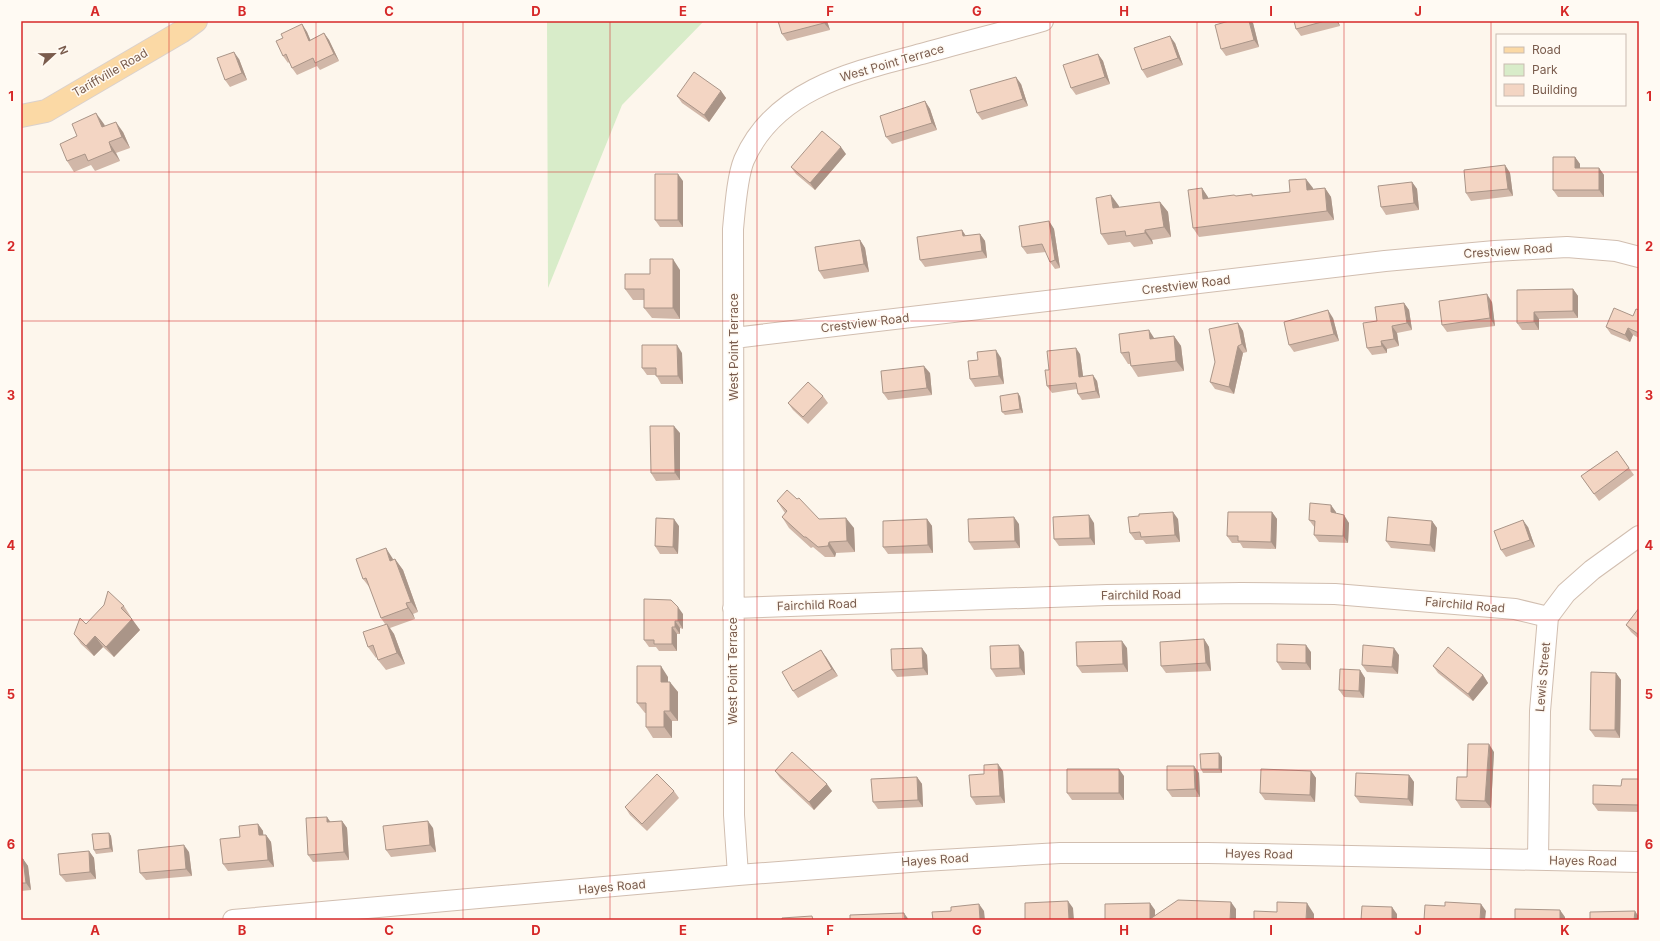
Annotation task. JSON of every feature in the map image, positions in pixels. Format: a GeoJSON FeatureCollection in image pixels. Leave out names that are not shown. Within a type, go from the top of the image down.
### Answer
{"type":"FeatureCollection","features":[{"type":"Feature","properties":{"kind":"main road","name":"Tariffville Road"},"geometry":{"type":"LineString","coordinates":[[21,116],[46,111],[181,32],[196,21]]}},
{"type":"Feature","properties":{"kind":"street","name":"West Point Terrace"},"geometry":{"type":"LineString","coordinates":[[738,875],[734,815],[733,228],[737,195],[744,160],[761,132],[782,109],[810,91],[844,75],[1043,21]]}},
{"type":"Feature","properties":{"kind":"street","name":"Crestview Road"},"geometry":{"type":"LineString","coordinates":[[734,338],[1385,261],[1495,250],[1567,247],[1616,252],[1639,257]]}},
{"type":"Feature","properties":{"kind":"street"},"geometry":{"type":"LineString","coordinates":[[1548,617],[1566,593],[1592,570],[1639,536]]}},
{"type":"Feature","properties":{"kind":"street","name":"Fairchild Road"},"geometry":{"type":"LineString","coordinates":[[733,608],[1099,595],[1303,593],[1335,594],[1515,609],[1548,617]]}},
{"type":"Feature","properties":{"kind":"street","name":"Lewis Street"},"geometry":{"type":"LineString","coordinates":[[1538,860],[1540,711],[1548,617]]}},
{"type":"Feature","properties":{"kind":"street","name":"Hayes Road"},"geometry":{"type":"LineString","coordinates":[[233,920],[738,875],[923,861],[1060,853],[1208,853],[1639,862]]}},
{"type":"Feature","properties":{"kind":"green space"},"geometry":{"type":"Polygon","coordinates":[[[547,21],[704,21],[622,105],[548,288],[547,21]]]}},
{"type":"Feature","properties":{"kind":"building"},"geometry":{"type":"Polygon","coordinates":[[[778,21],[824,21],[824,23],[782,34],[778,21]]]}},
{"type":"Feature","properties":{"kind":"building"},"geometry":{"type":"Polygon","coordinates":[[[1229,21],[1249,21],[1254,40],[1221,49],[1215,25],[1229,21]]]}},
{"type":"Feature","properties":{"kind":"building"},"geometry":{"type":"Polygon","coordinates":[[[1294,21],[1325,21],[1296,29],[1294,21]]]}},
{"type":"Feature","properties":{"kind":"building"},"geometry":{"type":"Polygon","coordinates":[[[302,24],[309,41],[324,33],[334,54],[315,63],[313,58],[292,68],[286,54],[283,56],[276,41],[283,38],[281,34],[302,24]]]}},
{"type":"Feature","properties":{"kind":"building"},"geometry":{"type":"Polygon","coordinates":[[[1170,36],[1178,58],[1142,70],[1134,48],[1170,36]]]}},
{"type":"Feature","properties":{"kind":"building"},"geometry":{"type":"Polygon","coordinates":[[[234,52],[242,73],[225,80],[217,58],[234,52]]]}},
{"type":"Feature","properties":{"kind":"building"},"geometry":{"type":"Polygon","coordinates":[[[1098,54],[1105,77],[1071,88],[1063,65],[1098,54]]]}},
{"type":"Feature","properties":{"kind":"building"},"geometry":{"type":"Polygon","coordinates":[[[694,72],[721,91],[704,115],[677,96],[694,72]]]}},
{"type":"Feature","properties":{"kind":"building"},"geometry":{"type":"Polygon","coordinates":[[[1016,77],[1023,99],[977,113],[970,90],[1016,77]]]}},
{"type":"Feature","properties":{"kind":"building"},"geometry":{"type":"Polygon","coordinates":[[[925,101],[932,123],[886,137],[880,116],[925,101]]]}},
{"type":"Feature","properties":{"kind":"building"},"geometry":{"type":"Polygon","coordinates":[[[96,113],[102,127],[116,122],[122,137],[109,142],[112,151],[88,161],[85,154],[67,161],[60,144],[77,136],[72,124],[96,113]]]}},
{"type":"Feature","properties":{"kind":"building"},"geometry":{"type":"Polygon","coordinates":[[[822,131],[841,147],[810,183],[791,167],[822,131]]]}},
{"type":"Feature","properties":{"kind":"building"},"geometry":{"type":"Polygon","coordinates":[[[1553,157],[1575,157],[1575,168],[1599,168],[1599,190],[1553,190],[1553,157]]]}},
{"type":"Feature","properties":{"kind":"building"},"geometry":{"type":"Polygon","coordinates":[[[1505,165],[1508,189],[1466,193],[1464,170],[1505,165]]]}},
{"type":"Feature","properties":{"kind":"building"},"geometry":{"type":"Polygon","coordinates":[[[655,174],[678,174],[678,220],[655,220],[655,174]]]}},
{"type":"Feature","properties":{"kind":"building"},"geometry":{"type":"Polygon","coordinates":[[[1306,179],[1307,190],[1325,188],[1327,211],[1193,228],[1188,190],[1202,188],[1203,199],[1234,195],[1252,194],[1252,196],[1290,192],[1289,180],[1306,179]]]}},
{"type":"Feature","properties":{"kind":"building"},"geometry":{"type":"Polygon","coordinates":[[[1412,182],[1414,203],[1381,207],[1378,186],[1412,182]]]}},
{"type":"Feature","properties":{"kind":"building"},"geometry":{"type":"Polygon","coordinates":[[[1111,195],[1113,208],[1160,202],[1164,227],[1145,230],[1145,233],[1126,236],[1125,231],[1101,234],[1096,198],[1111,195]]]}},
{"type":"Feature","properties":{"kind":"building"},"geometry":{"type":"Polygon","coordinates":[[[1049,221],[1055,260],[1050,262],[1042,244],[1022,247],[1019,226],[1049,221]]]}},
{"type":"Feature","properties":{"kind":"building"},"geometry":{"type":"Polygon","coordinates":[[[962,230],[963,236],[980,234],[982,251],[920,260],[917,237],[962,230]]]}},
{"type":"Feature","properties":{"kind":"building"},"geometry":{"type":"Polygon","coordinates":[[[860,240],[864,264],[819,271],[815,247],[860,240]]]}},
{"type":"Feature","properties":{"kind":"building"},"geometry":{"type":"Polygon","coordinates":[[[650,259],[673,259],[673,308],[644,308],[644,289],[625,289],[625,274],[650,274],[650,259]]]}},
{"type":"Feature","properties":{"kind":"building"},"geometry":{"type":"Polygon","coordinates":[[[1573,289],[1573,311],[1534,312],[1534,322],[1517,323],[1517,290],[1573,289]]]}},
{"type":"Feature","properties":{"kind":"building"},"geometry":{"type":"Polygon","coordinates":[[[1487,294],[1490,318],[1442,325],[1439,301],[1487,294]]]}},
{"type":"Feature","properties":{"kind":"building"},"geometry":{"type":"Polygon","coordinates":[[[1404,303],[1407,323],[1392,326],[1394,339],[1381,341],[1382,346],[1367,348],[1363,323],[1377,321],[1375,307],[1404,303]]]}},
{"type":"Feature","properties":{"kind":"building"},"geometry":{"type":"Polygon","coordinates":[[[1614,308],[1633,316],[1636,309],[1639,310],[1639,333],[1628,328],[1625,335],[1606,327],[1614,308]]]}},
{"type":"Feature","properties":{"kind":"building"},"geometry":{"type":"Polygon","coordinates":[[[1328,310],[1334,334],[1289,345],[1284,322],[1328,310]]]}},
{"type":"Feature","properties":{"kind":"building"},"geometry":{"type":"Polygon","coordinates":[[[1238,323],[1242,344],[1238,346],[1229,387],[1210,382],[1215,362],[1209,329],[1238,323]]]}},
{"type":"Feature","properties":{"kind":"building"},"geometry":{"type":"Polygon","coordinates":[[[1149,330],[1150,339],[1174,336],[1176,361],[1131,366],[1129,352],[1121,353],[1119,334],[1149,330]]]}},
{"type":"Feature","properties":{"kind":"building"},"geometry":{"type":"Polygon","coordinates":[[[642,345],[677,345],[678,376],[656,376],[656,368],[642,368],[642,345]]]}},
{"type":"Feature","properties":{"kind":"building"},"geometry":{"type":"Polygon","coordinates":[[[1076,348],[1079,377],[1093,375],[1096,391],[1078,394],[1076,383],[1047,386],[1045,370],[1049,370],[1047,351],[1076,348]]]}},
{"type":"Feature","properties":{"kind":"building"},"geometry":{"type":"Polygon","coordinates":[[[996,350],[999,376],[970,379],[968,361],[978,360],[977,352],[996,350]]]}},
{"type":"Feature","properties":{"kind":"building"},"geometry":{"type":"Polygon","coordinates":[[[924,366],[927,388],[883,393],[881,371],[924,366]]]}},
{"type":"Feature","properties":{"kind":"building"},"geometry":{"type":"Polygon","coordinates":[[[808,382],[823,396],[803,417],[788,403],[808,382]]]}},
{"type":"Feature","properties":{"kind":"building"},"geometry":{"type":"Polygon","coordinates":[[[1018,393],[1020,409],[1002,412],[1000,396],[1018,393]]]}},
{"type":"Feature","properties":{"kind":"building"},"geometry":{"type":"Polygon","coordinates":[[[650,426],[674,426],[675,473],[651,473],[650,426]]]}},
{"type":"Feature","properties":{"kind":"building"},"geometry":{"type":"Polygon","coordinates":[[[1617,451],[1629,468],[1594,494],[1581,476],[1617,451]]]}},
{"type":"Feature","properties":{"kind":"building"},"geometry":{"type":"Polygon","coordinates":[[[787,490],[797,499],[799,498],[819,519],[846,518],[847,541],[829,542],[828,546],[818,547],[804,537],[782,517],[787,511],[777,501],[787,490]]]}},
{"type":"Feature","properties":{"kind":"building"},"geometry":{"type":"Polygon","coordinates":[[[1310,503],[1331,505],[1331,512],[1344,515],[1343,536],[1314,535],[1315,521],[1309,520],[1310,503]]]}},
{"type":"Feature","properties":{"kind":"building"},"geometry":{"type":"Polygon","coordinates":[[[1173,512],[1175,535],[1141,537],[1140,532],[1130,533],[1128,517],[1139,516],[1139,514],[1173,512]]]}},
{"type":"Feature","properties":{"kind":"building"},"geometry":{"type":"Polygon","coordinates":[[[1228,512],[1272,512],[1271,542],[1238,541],[1238,536],[1227,536],[1228,512]]]}},
{"type":"Feature","properties":{"kind":"building"},"geometry":{"type":"Polygon","coordinates":[[[1089,515],[1090,538],[1054,539],[1053,517],[1089,515]]]}},
{"type":"Feature","properties":{"kind":"building"},"geometry":{"type":"Polygon","coordinates":[[[1014,517],[1015,541],[969,542],[968,519],[1014,517]]]}},
{"type":"Feature","properties":{"kind":"building"},"geometry":{"type":"Polygon","coordinates":[[[1388,517],[1432,521],[1430,545],[1386,541],[1388,517]]]}},
{"type":"Feature","properties":{"kind":"building"},"geometry":{"type":"Polygon","coordinates":[[[656,518],[674,519],[673,547],[655,546],[656,518]]]}},
{"type":"Feature","properties":{"kind":"building"},"geometry":{"type":"Polygon","coordinates":[[[927,519],[928,545],[883,547],[883,521],[927,519]]]}},
{"type":"Feature","properties":{"kind":"building"},"geometry":{"type":"Polygon","coordinates":[[[1523,520],[1530,540],[1501,550],[1494,531],[1523,520]]]}},
{"type":"Feature","properties":{"kind":"building"},"geometry":{"type":"Polygon","coordinates":[[[386,548],[390,561],[395,559],[411,602],[406,603],[408,608],[381,618],[366,578],[363,579],[356,559],[386,548]]]}},
{"type":"Feature","properties":{"kind":"building"},"geometry":{"type":"Polygon","coordinates":[[[108,591],[124,606],[121,608],[132,619],[106,647],[95,636],[86,646],[74,634],[80,618],[86,624],[104,605],[108,591]]]}},
{"type":"Feature","properties":{"kind":"building"},"geometry":{"type":"Polygon","coordinates":[[[644,599],[671,600],[678,607],[678,621],[675,621],[675,627],[672,627],[672,644],[654,644],[654,640],[644,640],[644,599]]]}},
{"type":"Feature","properties":{"kind":"building"},"geometry":{"type":"Polygon","coordinates":[[[1639,608],[1639,635],[1626,625],[1639,608]]]}},
{"type":"Feature","properties":{"kind":"building"},"geometry":{"type":"Polygon","coordinates":[[[387,624],[397,653],[378,660],[373,645],[368,647],[363,632],[387,624]]]}},
{"type":"Feature","properties":{"kind":"building"},"geometry":{"type":"Polygon","coordinates":[[[1204,639],[1206,663],[1161,666],[1160,642],[1204,639]]]}},
{"type":"Feature","properties":{"kind":"building"},"geometry":{"type":"Polygon","coordinates":[[[1122,641],[1123,664],[1077,666],[1076,642],[1122,641]]]}},
{"type":"Feature","properties":{"kind":"building"},"geometry":{"type":"Polygon","coordinates":[[[1277,644],[1306,645],[1306,663],[1277,662],[1277,644]]]}},
{"type":"Feature","properties":{"kind":"building"},"geometry":{"type":"Polygon","coordinates":[[[1019,645],[1020,668],[991,669],[990,646],[1019,645]]]}},
{"type":"Feature","properties":{"kind":"building"},"geometry":{"type":"Polygon","coordinates":[[[1363,645],[1394,648],[1392,667],[1362,665],[1363,645]]]}},
{"type":"Feature","properties":{"kind":"building"},"geometry":{"type":"Polygon","coordinates":[[[1448,647],[1483,675],[1468,694],[1433,666],[1448,647]]]}},
{"type":"Feature","properties":{"kind":"building"},"geometry":{"type":"Polygon","coordinates":[[[922,648],[923,668],[892,670],[891,649],[922,648]]]}},
{"type":"Feature","properties":{"kind":"building"},"geometry":{"type":"Polygon","coordinates":[[[821,650],[832,669],[793,691],[782,672],[821,650]]]}},
{"type":"Feature","properties":{"kind":"building"},"geometry":{"type":"Polygon","coordinates":[[[637,666],[661,666],[661,682],[670,682],[670,711],[664,711],[664,727],[646,727],[646,703],[637,703],[637,666]]]}},
{"type":"Feature","properties":{"kind":"building"},"geometry":{"type":"Polygon","coordinates":[[[1340,669],[1360,670],[1359,691],[1339,690],[1340,669]]]}},
{"type":"Feature","properties":{"kind":"building"},"geometry":{"type":"Polygon","coordinates":[[[1591,672],[1616,673],[1615,730],[1590,730],[1591,672]]]}},
{"type":"Feature","properties":{"kind":"building"},"geometry":{"type":"Polygon","coordinates":[[[1468,744],[1489,744],[1485,801],[1456,800],[1457,777],[1467,777],[1468,744]]]}},
{"type":"Feature","properties":{"kind":"building"},"geometry":{"type":"Polygon","coordinates":[[[792,752],[827,784],[809,802],[775,771],[792,752]]]}},
{"type":"Feature","properties":{"kind":"building"},"geometry":{"type":"Polygon","coordinates":[[[1219,753],[1219,769],[1201,769],[1200,754],[1219,753]]]}},
{"type":"Feature","properties":{"kind":"building"},"geometry":{"type":"Polygon","coordinates":[[[998,764],[1000,796],[971,797],[969,775],[984,774],[984,765],[998,764]]]}},
{"type":"Feature","properties":{"kind":"building"},"geometry":{"type":"Polygon","coordinates":[[[1167,766],[1194,766],[1195,789],[1167,790],[1167,766]]]}},
{"type":"Feature","properties":{"kind":"building"},"geometry":{"type":"Polygon","coordinates":[[[1067,769],[1119,769],[1119,793],[1067,793],[1067,769]]]}},
{"type":"Feature","properties":{"kind":"building"},"geometry":{"type":"Polygon","coordinates":[[[1261,769],[1311,771],[1310,795],[1260,793],[1261,769]]]}},
{"type":"Feature","properties":{"kind":"building"},"geometry":{"type":"Polygon","coordinates":[[[1356,773],[1409,775],[1408,799],[1355,796],[1356,773]]]}},
{"type":"Feature","properties":{"kind":"building"},"geometry":{"type":"Polygon","coordinates":[[[657,774],[674,791],[642,824],[625,807],[657,774]]]}},
{"type":"Feature","properties":{"kind":"building"},"geometry":{"type":"Polygon","coordinates":[[[917,777],[918,800],[873,802],[871,779],[917,777]]]}},
{"type":"Feature","properties":{"kind":"building"},"geometry":{"type":"Polygon","coordinates":[[[1622,779],[1639,779],[1639,805],[1593,804],[1593,785],[1621,786],[1622,779]]]}},
{"type":"Feature","properties":{"kind":"building"},"geometry":{"type":"Polygon","coordinates":[[[327,817],[327,822],[342,821],[344,852],[308,855],[306,818],[327,817]]]}},
{"type":"Feature","properties":{"kind":"building"},"geometry":{"type":"Polygon","coordinates":[[[428,821],[430,845],[386,850],[383,826],[428,821]]]}},
{"type":"Feature","properties":{"kind":"building"},"geometry":{"type":"Polygon","coordinates":[[[258,824],[259,835],[266,835],[268,860],[223,864],[220,839],[240,837],[239,826],[258,824]]]}},
{"type":"Feature","properties":{"kind":"building"},"geometry":{"type":"Polygon","coordinates":[[[109,833],[110,848],[94,850],[92,834],[109,833]]]}},
{"type":"Feature","properties":{"kind":"building"},"geometry":{"type":"Polygon","coordinates":[[[184,845],[186,869],[140,873],[138,850],[184,845]]]}},
{"type":"Feature","properties":{"kind":"building"},"geometry":{"type":"Polygon","coordinates":[[[89,851],[90,872],[60,875],[58,854],[89,851]]]}},
{"type":"Feature","properties":{"kind":"building"},"geometry":{"type":"Polygon","coordinates":[[[21,859],[23,859],[26,883],[21,883],[21,859]]]}},
{"type":"Feature","properties":{"kind":"building"},"geometry":{"type":"Polygon","coordinates":[[[1178,900],[1231,902],[1230,920],[1105,920],[1105,904],[1150,903],[1150,919],[1178,900]]]}},
{"type":"Feature","properties":{"kind":"building"},"geometry":{"type":"Polygon","coordinates":[[[1068,901],[1069,920],[1025,920],[1025,903],[1068,901]]]}},
{"type":"Feature","properties":{"kind":"building"},"geometry":{"type":"Polygon","coordinates":[[[1277,902],[1307,903],[1306,920],[1254,920],[1254,911],[1277,912],[1277,902]]]}},
{"type":"Feature","properties":{"kind":"building"},"geometry":{"type":"Polygon","coordinates":[[[1445,902],[1481,904],[1480,920],[1424,920],[1425,905],[1445,906],[1445,902]]]}},
{"type":"Feature","properties":{"kind":"building"},"geometry":{"type":"Polygon","coordinates":[[[979,904],[980,920],[933,920],[932,912],[951,911],[951,907],[979,904]]]}},
{"type":"Feature","properties":{"kind":"building"},"geometry":{"type":"Polygon","coordinates":[[[1362,906],[1392,907],[1392,920],[1361,920],[1362,906]]]}},
{"type":"Feature","properties":{"kind":"building"},"geometry":{"type":"Polygon","coordinates":[[[1515,909],[1560,910],[1560,920],[1515,920],[1515,909]]]}},
{"type":"Feature","properties":{"kind":"building"},"geometry":{"type":"Polygon","coordinates":[[[1635,911],[1634,920],[1590,920],[1590,912],[1635,911]]]}},
{"type":"Feature","properties":{"kind":"building"},"geometry":{"type":"Polygon","coordinates":[[[904,913],[905,920],[850,920],[850,915],[904,913]]]}},
{"type":"Feature","properties":{"kind":"building"},"geometry":{"type":"Polygon","coordinates":[[[812,916],[813,920],[782,920],[782,918],[812,916]]]}}]}
